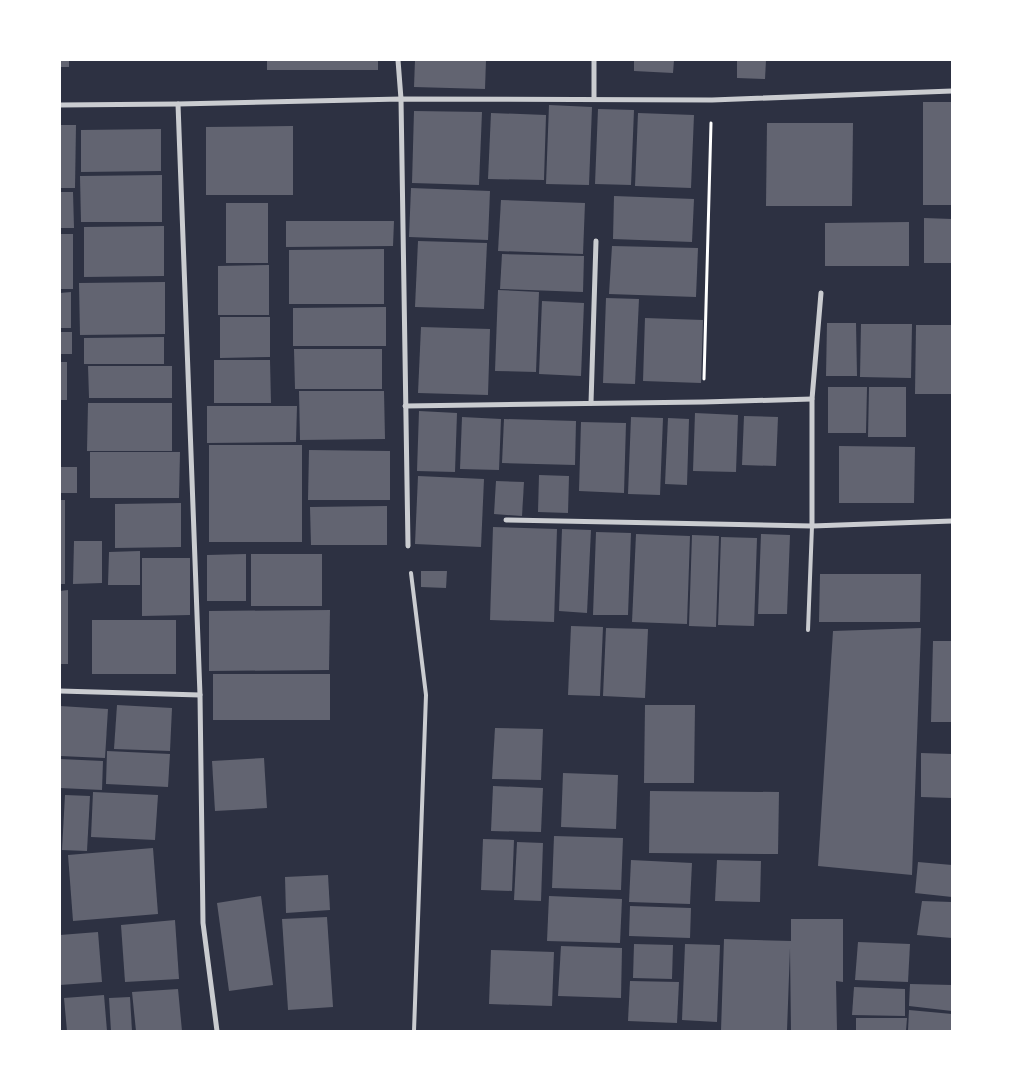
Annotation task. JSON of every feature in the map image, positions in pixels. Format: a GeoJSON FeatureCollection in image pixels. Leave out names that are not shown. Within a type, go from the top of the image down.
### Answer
{"type":"FeatureCollection","features":[{"type":"Feature","properties":{"kind":"street"},"geometry":{"type":"LineString","coordinates":[[398,60],[408,546]]}},
{"type":"Feature","properties":{"kind":"street"},"geometry":{"type":"LineString","coordinates":[[594,60],[594,99]]}},
{"type":"Feature","properties":{"kind":"street"},"geometry":{"type":"LineString","coordinates":[[60,105],[400,99],[712,100],[952,91]]}},
{"type":"Feature","properties":{"kind":"street"},"geometry":{"type":"LineString","coordinates":[[178,104],[200,695],[203,922],[217,1031]]}},
{"type":"Feature","properties":{"kind":"street"},"geometry":{"type":"LineString","coordinates":[[591,403],[596,241]]}},
{"type":"Feature","properties":{"kind":"street"},"geometry":{"type":"LineString","coordinates":[[812,526],[812,398],[821,293]]}},
{"type":"Feature","properties":{"kind":"street"},"geometry":{"type":"LineString","coordinates":[[405,406],[703,402],[812,398]]}},
{"type":"Feature","properties":{"kind":"street"},"geometry":{"type":"LineString","coordinates":[[506,520],[812,526],[952,521]]}},
{"type":"Feature","properties":{"kind":"street"},"geometry":{"type":"LineString","coordinates":[[60,690],[200,695]]}},
{"type":"Feature","properties":{"kind":"lane"},"geometry":{"type":"LineString","coordinates":[[808,630],[812,526]]}},
{"type":"Feature","properties":{"kind":"lane"},"geometry":{"type":"LineString","coordinates":[[411,572],[426,694],[414,1031]]}},
{"type":"Feature","properties":{"kind":"path"},"geometry":{"type":"LineString","coordinates":[[703,402],[712,100]]}},
{"type":"Feature","properties":{"kind":"building"},"geometry":{"type":"Polygon","coordinates":[[[60,60],[69,60],[69,67],[60,67],[60,60]]]}},
{"type":"Feature","properties":{"kind":"building"},"geometry":{"type":"Polygon","coordinates":[[[267,60],[378,60],[378,70],[267,70],[267,60]]]}},
{"type":"Feature","properties":{"kind":"building"},"geometry":{"type":"Polygon","coordinates":[[[415,60],[486,60],[485,89],[414,87],[415,60]]]}},
{"type":"Feature","properties":{"kind":"building"},"geometry":{"type":"Polygon","coordinates":[[[634,60],[674,60],[673,73],[634,71],[634,60]]]}},
{"type":"Feature","properties":{"kind":"building"},"geometry":{"type":"Polygon","coordinates":[[[737,60],[766,60],[765,79],[737,78],[737,60]]]}},
{"type":"Feature","properties":{"kind":"building"},"geometry":{"type":"Polygon","coordinates":[[[923,102],[952,102],[952,205],[923,205],[923,102]]]}},
{"type":"Feature","properties":{"kind":"building"},"geometry":{"type":"Polygon","coordinates":[[[549,105],[592,107],[589,185],[546,184],[549,105]]]}},
{"type":"Feature","properties":{"kind":"building"},"geometry":{"type":"Polygon","coordinates":[[[598,109],[634,110],[631,185],[595,184],[598,109]]]}},
{"type":"Feature","properties":{"kind":"building"},"geometry":{"type":"Polygon","coordinates":[[[414,111],[482,112],[479,185],[412,183],[414,111]]]}},
{"type":"Feature","properties":{"kind":"building"},"geometry":{"type":"Polygon","coordinates":[[[491,113],[546,115],[544,180],[488,179],[491,113]]]}},
{"type":"Feature","properties":{"kind":"building"},"geometry":{"type":"Polygon","coordinates":[[[638,113],[694,115],[691,188],[635,186],[638,113]]]}},
{"type":"Feature","properties":{"kind":"building"},"geometry":{"type":"Polygon","coordinates":[[[767,123],[853,123],[852,206],[766,206],[767,123]]]}},
{"type":"Feature","properties":{"kind":"building"},"geometry":{"type":"Polygon","coordinates":[[[60,125],[76,125],[75,188],[60,188],[60,125]]]}},
{"type":"Feature","properties":{"kind":"building"},"geometry":{"type":"Polygon","coordinates":[[[293,126],[293,195],[206,195],[206,127],[293,126]]]}},
{"type":"Feature","properties":{"kind":"building"},"geometry":{"type":"Polygon","coordinates":[[[161,129],[161,171],[81,172],[81,130],[161,129]]]}},
{"type":"Feature","properties":{"kind":"building"},"geometry":{"type":"Polygon","coordinates":[[[162,175],[162,222],[81,222],[80,176],[162,175]]]}},
{"type":"Feature","properties":{"kind":"building"},"geometry":{"type":"Polygon","coordinates":[[[411,188],[490,191],[488,240],[409,237],[411,188]]]}},
{"type":"Feature","properties":{"kind":"building"},"geometry":{"type":"Polygon","coordinates":[[[60,192],[73,192],[74,228],[60,228],[60,192]]]}},
{"type":"Feature","properties":{"kind":"building"},"geometry":{"type":"Polygon","coordinates":[[[614,196],[694,199],[692,242],[613,239],[614,196]]]}},
{"type":"Feature","properties":{"kind":"building"},"geometry":{"type":"Polygon","coordinates":[[[501,200],[585,203],[583,254],[498,251],[501,200]]]}},
{"type":"Feature","properties":{"kind":"building"},"geometry":{"type":"Polygon","coordinates":[[[226,203],[268,203],[268,263],[226,263],[226,203]]]}},
{"type":"Feature","properties":{"kind":"building"},"geometry":{"type":"Polygon","coordinates":[[[924,218],[952,219],[952,263],[924,263],[924,218]]]}},
{"type":"Feature","properties":{"kind":"building"},"geometry":{"type":"Polygon","coordinates":[[[286,221],[394,221],[393,246],[286,247],[286,221]]]}},
{"type":"Feature","properties":{"kind":"building"},"geometry":{"type":"Polygon","coordinates":[[[909,222],[909,266],[825,266],[825,223],[909,222]]]}},
{"type":"Feature","properties":{"kind":"building"},"geometry":{"type":"Polygon","coordinates":[[[164,226],[164,276],[84,277],[84,227],[164,226]]]}},
{"type":"Feature","properties":{"kind":"building"},"geometry":{"type":"Polygon","coordinates":[[[60,234],[73,234],[73,289],[60,289],[60,234]]]}},
{"type":"Feature","properties":{"kind":"building"},"geometry":{"type":"Polygon","coordinates":[[[418,241],[487,243],[484,309],[415,307],[418,241]]]}},
{"type":"Feature","properties":{"kind":"building"},"geometry":{"type":"Polygon","coordinates":[[[612,246],[698,248],[696,297],[609,294],[612,246]]]}},
{"type":"Feature","properties":{"kind":"building"},"geometry":{"type":"Polygon","coordinates":[[[384,249],[384,304],[289,304],[289,250],[384,249]]]}},
{"type":"Feature","properties":{"kind":"building"},"geometry":{"type":"Polygon","coordinates":[[[502,254],[584,256],[583,292],[500,289],[502,254]]]}},
{"type":"Feature","properties":{"kind":"building"},"geometry":{"type":"Polygon","coordinates":[[[269,265],[269,315],[218,315],[218,266],[269,265]]]}},
{"type":"Feature","properties":{"kind":"building"},"geometry":{"type":"Polygon","coordinates":[[[165,282],[165,334],[80,335],[79,283],[165,282]]]}},
{"type":"Feature","properties":{"kind":"building"},"geometry":{"type":"Polygon","coordinates":[[[498,290],[539,292],[536,372],[495,371],[498,290]]]}},
{"type":"Feature","properties":{"kind":"building"},"geometry":{"type":"Polygon","coordinates":[[[71,292],[71,328],[60,328],[60,293],[71,292]]]}},
{"type":"Feature","properties":{"kind":"building"},"geometry":{"type":"Polygon","coordinates":[[[606,298],[639,299],[635,384],[603,383],[606,298]]]}},
{"type":"Feature","properties":{"kind":"building"},"geometry":{"type":"Polygon","coordinates":[[[542,301],[584,303],[581,376],[539,374],[542,301]]]}},
{"type":"Feature","properties":{"kind":"building"},"geometry":{"type":"Polygon","coordinates":[[[386,307],[386,346],[293,346],[293,308],[386,307]]]}},
{"type":"Feature","properties":{"kind":"building"},"geometry":{"type":"Polygon","coordinates":[[[220,317],[270,317],[270,357],[220,358],[220,317]]]}},
{"type":"Feature","properties":{"kind":"building"},"geometry":{"type":"Polygon","coordinates":[[[645,318],[703,320],[701,383],[643,381],[645,318]]]}},
{"type":"Feature","properties":{"kind":"building"},"geometry":{"type":"Polygon","coordinates":[[[827,323],[856,323],[857,376],[826,376],[827,323]]]}},
{"type":"Feature","properties":{"kind":"building"},"geometry":{"type":"Polygon","coordinates":[[[861,324],[912,324],[911,378],[860,377],[861,324]]]}},
{"type":"Feature","properties":{"kind":"building"},"geometry":{"type":"Polygon","coordinates":[[[916,325],[952,325],[952,394],[915,394],[916,325]]]}},
{"type":"Feature","properties":{"kind":"building"},"geometry":{"type":"Polygon","coordinates":[[[421,327],[490,329],[488,395],[418,393],[421,327]]]}},
{"type":"Feature","properties":{"kind":"building"},"geometry":{"type":"Polygon","coordinates":[[[60,332],[72,332],[72,354],[60,354],[60,332]]]}},
{"type":"Feature","properties":{"kind":"building"},"geometry":{"type":"Polygon","coordinates":[[[164,337],[164,364],[84,364],[84,338],[164,337]]]}},
{"type":"Feature","properties":{"kind":"building"},"geometry":{"type":"Polygon","coordinates":[[[294,349],[382,349],[382,389],[295,389],[294,349]]]}},
{"type":"Feature","properties":{"kind":"building"},"geometry":{"type":"Polygon","coordinates":[[[214,360],[270,360],[271,403],[214,403],[214,360]]]}},
{"type":"Feature","properties":{"kind":"building"},"geometry":{"type":"Polygon","coordinates":[[[60,362],[67,362],[67,400],[60,400],[60,362]]]}},
{"type":"Feature","properties":{"kind":"building"},"geometry":{"type":"Polygon","coordinates":[[[88,366],[172,366],[172,398],[89,398],[88,366]]]}},
{"type":"Feature","properties":{"kind":"building"},"geometry":{"type":"Polygon","coordinates":[[[828,387],[867,387],[866,433],[828,433],[828,387]]]}},
{"type":"Feature","properties":{"kind":"building"},"geometry":{"type":"Polygon","coordinates":[[[869,387],[906,387],[906,437],[868,437],[869,387]]]}},
{"type":"Feature","properties":{"kind":"building"},"geometry":{"type":"Polygon","coordinates":[[[299,391],[384,391],[385,439],[300,440],[299,391]]]}},
{"type":"Feature","properties":{"kind":"building"},"geometry":{"type":"Polygon","coordinates":[[[88,403],[172,403],[172,451],[87,451],[88,403]]]}},
{"type":"Feature","properties":{"kind":"building"},"geometry":{"type":"Polygon","coordinates":[[[207,406],[297,406],[296,442],[207,443],[207,406]]]}},
{"type":"Feature","properties":{"kind":"building"},"geometry":{"type":"Polygon","coordinates":[[[419,411],[457,413],[455,472],[417,471],[419,411]]]}},
{"type":"Feature","properties":{"kind":"building"},"geometry":{"type":"Polygon","coordinates":[[[695,413],[738,415],[736,472],[693,471],[695,413]]]}},
{"type":"Feature","properties":{"kind":"building"},"geometry":{"type":"Polygon","coordinates":[[[744,416],[778,417],[776,466],[742,465],[744,416]]]}},
{"type":"Feature","properties":{"kind":"building"},"geometry":{"type":"Polygon","coordinates":[[[462,417],[501,419],[499,470],[460,469],[462,417]]]}},
{"type":"Feature","properties":{"kind":"building"},"geometry":{"type":"Polygon","coordinates":[[[631,417],[663,418],[660,495],[628,494],[631,417]]]}},
{"type":"Feature","properties":{"kind":"building"},"geometry":{"type":"Polygon","coordinates":[[[668,418],[689,419],[687,485],[665,484],[668,418]]]}},
{"type":"Feature","properties":{"kind":"building"},"geometry":{"type":"Polygon","coordinates":[[[504,419],[576,421],[575,465],[502,463],[504,419]]]}},
{"type":"Feature","properties":{"kind":"building"},"geometry":{"type":"Polygon","coordinates":[[[581,422],[626,423],[624,493],[579,491],[581,422]]]}},
{"type":"Feature","properties":{"kind":"building"},"geometry":{"type":"Polygon","coordinates":[[[209,445],[302,445],[302,542],[209,542],[209,445]]]}},
{"type":"Feature","properties":{"kind":"building"},"geometry":{"type":"Polygon","coordinates":[[[839,446],[915,447],[914,503],[839,503],[839,446]]]}},
{"type":"Feature","properties":{"kind":"building"},"geometry":{"type":"Polygon","coordinates":[[[309,450],[390,451],[390,500],[308,500],[309,450]]]}},
{"type":"Feature","properties":{"kind":"building"},"geometry":{"type":"Polygon","coordinates":[[[90,452],[180,452],[179,498],[90,498],[90,452]]]}},
{"type":"Feature","properties":{"kind":"building"},"geometry":{"type":"Polygon","coordinates":[[[60,467],[77,467],[77,493],[60,493],[60,467]]]}},
{"type":"Feature","properties":{"kind":"building"},"geometry":{"type":"Polygon","coordinates":[[[539,475],[569,476],[568,513],[538,512],[539,475]]]}},
{"type":"Feature","properties":{"kind":"building"},"geometry":{"type":"Polygon","coordinates":[[[418,476],[484,479],[481,547],[415,544],[418,476]]]}},
{"type":"Feature","properties":{"kind":"building"},"geometry":{"type":"Polygon","coordinates":[[[496,481],[524,482],[522,516],[494,514],[496,481]]]}},
{"type":"Feature","properties":{"kind":"building"},"geometry":{"type":"Polygon","coordinates":[[[60,500],[65,500],[65,584],[60,584],[60,500]]]}},
{"type":"Feature","properties":{"kind":"building"},"geometry":{"type":"Polygon","coordinates":[[[181,503],[181,547],[115,548],[115,504],[181,503]]]}},
{"type":"Feature","properties":{"kind":"building"},"geometry":{"type":"Polygon","coordinates":[[[387,506],[387,545],[311,545],[310,507],[387,506]]]}},
{"type":"Feature","properties":{"kind":"building"},"geometry":{"type":"Polygon","coordinates":[[[493,527],[557,529],[554,622],[490,620],[493,527]]]}},
{"type":"Feature","properties":{"kind":"building"},"geometry":{"type":"Polygon","coordinates":[[[562,529],[591,530],[587,613],[559,611],[562,529]]]}},
{"type":"Feature","properties":{"kind":"building"},"geometry":{"type":"Polygon","coordinates":[[[596,532],[631,533],[628,615],[593,615],[596,532]]]}},
{"type":"Feature","properties":{"kind":"building"},"geometry":{"type":"Polygon","coordinates":[[[636,534],[690,536],[687,624],[632,622],[636,534]]]}},
{"type":"Feature","properties":{"kind":"building"},"geometry":{"type":"Polygon","coordinates":[[[761,534],[790,535],[787,614],[758,614],[761,534]]]}},
{"type":"Feature","properties":{"kind":"building"},"geometry":{"type":"Polygon","coordinates":[[[692,535],[719,536],[716,627],[689,626],[692,535]]]}},
{"type":"Feature","properties":{"kind":"building"},"geometry":{"type":"Polygon","coordinates":[[[721,537],[757,538],[754,626],[718,625],[721,537]]]}},
{"type":"Feature","properties":{"kind":"building"},"geometry":{"type":"Polygon","coordinates":[[[74,541],[102,541],[102,583],[73,584],[74,541]]]}},
{"type":"Feature","properties":{"kind":"building"},"geometry":{"type":"Polygon","coordinates":[[[140,551],[140,585],[108,585],[109,552],[140,551]]]}},
{"type":"Feature","properties":{"kind":"building"},"geometry":{"type":"Polygon","coordinates":[[[246,554],[246,601],[207,601],[207,555],[246,554]]]}},
{"type":"Feature","properties":{"kind":"building"},"geometry":{"type":"Polygon","coordinates":[[[251,554],[322,554],[322,606],[251,606],[251,554]]]}},
{"type":"Feature","properties":{"kind":"building"},"geometry":{"type":"Polygon","coordinates":[[[142,558],[190,558],[190,615],[142,616],[142,558]]]}},
{"type":"Feature","properties":{"kind":"building"},"geometry":{"type":"Polygon","coordinates":[[[421,571],[447,571],[446,588],[421,587],[421,571]]]}},
{"type":"Feature","properties":{"kind":"building"},"geometry":{"type":"Polygon","coordinates":[[[820,574],[921,574],[920,622],[819,622],[820,574]]]}},
{"type":"Feature","properties":{"kind":"building"},"geometry":{"type":"Polygon","coordinates":[[[68,590],[68,664],[60,664],[60,591],[68,590]]]}},
{"type":"Feature","properties":{"kind":"building"},"geometry":{"type":"Polygon","coordinates":[[[330,610],[329,670],[209,671],[209,611],[330,610]]]}},
{"type":"Feature","properties":{"kind":"building"},"geometry":{"type":"Polygon","coordinates":[[[92,620],[176,620],[176,674],[92,674],[92,620]]]}},
{"type":"Feature","properties":{"kind":"building"},"geometry":{"type":"Polygon","coordinates":[[[571,626],[603,627],[600,696],[568,695],[571,626]]]}},
{"type":"Feature","properties":{"kind":"building"},"geometry":{"type":"Polygon","coordinates":[[[606,628],[648,629],[645,698],[603,696],[606,628]]]}},
{"type":"Feature","properties":{"kind":"building"},"geometry":{"type":"Polygon","coordinates":[[[921,628],[912,875],[818,866],[833,631],[921,628]]]}},
{"type":"Feature","properties":{"kind":"building"},"geometry":{"type":"Polygon","coordinates":[[[933,641],[952,641],[952,722],[931,722],[933,641]]]}},
{"type":"Feature","properties":{"kind":"building"},"geometry":{"type":"Polygon","coordinates":[[[213,674],[330,674],[330,720],[213,720],[213,674]]]}},
{"type":"Feature","properties":{"kind":"building"},"geometry":{"type":"Polygon","coordinates":[[[117,705],[172,708],[170,751],[114,749],[117,705]]]}},
{"type":"Feature","properties":{"kind":"building"},"geometry":{"type":"Polygon","coordinates":[[[645,705],[695,705],[694,783],[644,783],[645,705]]]}},
{"type":"Feature","properties":{"kind":"building"},"geometry":{"type":"Polygon","coordinates":[[[60,706],[108,709],[105,758],[60,756],[60,706]]]}},
{"type":"Feature","properties":{"kind":"building"},"geometry":{"type":"Polygon","coordinates":[[[495,728],[543,729],[541,780],[492,779],[495,728]]]}},
{"type":"Feature","properties":{"kind":"building"},"geometry":{"type":"Polygon","coordinates":[[[107,751],[170,754],[168,787],[106,784],[107,751]]]}},
{"type":"Feature","properties":{"kind":"building"},"geometry":{"type":"Polygon","coordinates":[[[921,753],[952,754],[952,798],[921,797],[921,753]]]}},
{"type":"Feature","properties":{"kind":"building"},"geometry":{"type":"Polygon","coordinates":[[[264,758],[267,808],[215,811],[212,761],[264,758]]]}},
{"type":"Feature","properties":{"kind":"building"},"geometry":{"type":"Polygon","coordinates":[[[60,759],[103,761],[102,790],[60,788],[60,759]]]}},
{"type":"Feature","properties":{"kind":"building"},"geometry":{"type":"Polygon","coordinates":[[[563,773],[618,775],[616,829],[561,827],[563,773]]]}},
{"type":"Feature","properties":{"kind":"building"},"geometry":{"type":"Polygon","coordinates":[[[493,786],[543,788],[541,832],[491,831],[493,786]]]}},
{"type":"Feature","properties":{"kind":"building"},"geometry":{"type":"Polygon","coordinates":[[[650,791],[779,792],[778,854],[649,853],[650,791]]]}},
{"type":"Feature","properties":{"kind":"building"},"geometry":{"type":"Polygon","coordinates":[[[93,792],[158,795],[155,840],[91,837],[93,792]]]}},
{"type":"Feature","properties":{"kind":"building"},"geometry":{"type":"Polygon","coordinates":[[[65,795],[90,796],[87,851],[62,850],[65,795]]]}},
{"type":"Feature","properties":{"kind":"building"},"geometry":{"type":"Polygon","coordinates":[[[554,836],[623,838],[621,890],[552,888],[554,836]]]}},
{"type":"Feature","properties":{"kind":"building"},"geometry":{"type":"Polygon","coordinates":[[[483,839],[514,840],[512,891],[481,890],[483,839]]]}},
{"type":"Feature","properties":{"kind":"building"},"geometry":{"type":"Polygon","coordinates":[[[517,842],[543,843],[541,901],[514,900],[517,842]]]}},
{"type":"Feature","properties":{"kind":"building"},"geometry":{"type":"Polygon","coordinates":[[[153,848],[158,914],[73,921],[68,855],[153,848]]]}},
{"type":"Feature","properties":{"kind":"building"},"geometry":{"type":"Polygon","coordinates":[[[631,860],[692,863],[690,904],[629,902],[631,860]]]}},
{"type":"Feature","properties":{"kind":"building"},"geometry":{"type":"Polygon","coordinates":[[[717,860],[761,861],[760,902],[715,901],[717,860]]]}},
{"type":"Feature","properties":{"kind":"building"},"geometry":{"type":"Polygon","coordinates":[[[918,862],[952,865],[952,897],[915,893],[918,862]]]}},
{"type":"Feature","properties":{"kind":"building"},"geometry":{"type":"Polygon","coordinates":[[[328,875],[330,910],[286,913],[285,877],[328,875]]]}},
{"type":"Feature","properties":{"kind":"building"},"geometry":{"type":"Polygon","coordinates":[[[261,896],[273,985],[229,991],[217,903],[261,896]]]}},
{"type":"Feature","properties":{"kind":"building"},"geometry":{"type":"Polygon","coordinates":[[[549,896],[622,899],[620,943],[547,941],[549,896]]]}},
{"type":"Feature","properties":{"kind":"building"},"geometry":{"type":"Polygon","coordinates":[[[922,901],[952,902],[952,938],[917,935],[922,901]]]}},
{"type":"Feature","properties":{"kind":"building"},"geometry":{"type":"Polygon","coordinates":[[[630,906],[691,908],[690,938],[629,936],[630,906]]]}},
{"type":"Feature","properties":{"kind":"building"},"geometry":{"type":"Polygon","coordinates":[[[327,917],[333,1007],[288,1010],[282,919],[327,917]]]}},
{"type":"Feature","properties":{"kind":"building"},"geometry":{"type":"Polygon","coordinates":[[[791,919],[843,919],[843,982],[836,981],[837,1031],[791,1031],[790,948],[787,1031],[721,1031],[724,939],[791,941],[791,919]]]}},
{"type":"Feature","properties":{"kind":"building"},"geometry":{"type":"Polygon","coordinates":[[[175,920],[179,979],[125,982],[121,925],[175,920]]]}},
{"type":"Feature","properties":{"kind":"building"},"geometry":{"type":"Polygon","coordinates":[[[98,932],[102,982],[60,985],[60,935],[98,932]]]}},
{"type":"Feature","properties":{"kind":"building"},"geometry":{"type":"Polygon","coordinates":[[[858,942],[910,944],[908,982],[855,980],[858,942]]]}},
{"type":"Feature","properties":{"kind":"building"},"geometry":{"type":"Polygon","coordinates":[[[634,944],[673,945],[672,979],[633,978],[634,944]]]}},
{"type":"Feature","properties":{"kind":"building"},"geometry":{"type":"Polygon","coordinates":[[[685,944],[720,945],[717,1022],[682,1020],[685,944]]]}},
{"type":"Feature","properties":{"kind":"building"},"geometry":{"type":"Polygon","coordinates":[[[561,946],[622,948],[621,998],[558,996],[561,946]]]}},
{"type":"Feature","properties":{"kind":"building"},"geometry":{"type":"Polygon","coordinates":[[[491,950],[554,952],[552,1006],[489,1004],[491,950]]]}},
{"type":"Feature","properties":{"kind":"building"},"geometry":{"type":"Polygon","coordinates":[[[630,981],[679,982],[677,1023],[628,1021],[630,981]]]}},
{"type":"Feature","properties":{"kind":"building"},"geometry":{"type":"Polygon","coordinates":[[[910,984],[952,985],[952,1011],[909,1006],[910,984]]]}},
{"type":"Feature","properties":{"kind":"building"},"geometry":{"type":"Polygon","coordinates":[[[854,987],[905,989],[905,1016],[852,1015],[854,987]]]}},
{"type":"Feature","properties":{"kind":"building"},"geometry":{"type":"Polygon","coordinates":[[[178,989],[182,1031],[136,1031],[132,992],[178,989]]]}},
{"type":"Feature","properties":{"kind":"building"},"geometry":{"type":"Polygon","coordinates":[[[104,995],[107,1031],[67,1031],[64,998],[104,995]]]}},
{"type":"Feature","properties":{"kind":"building"},"geometry":{"type":"Polygon","coordinates":[[[130,997],[132,1031],[111,1031],[109,998],[130,997]]]}},
{"type":"Feature","properties":{"kind":"building"},"geometry":{"type":"Polygon","coordinates":[[[909,1010],[952,1014],[952,1031],[908,1031],[909,1010]]]}},
{"type":"Feature","properties":{"kind":"building"},"geometry":{"type":"Polygon","coordinates":[[[856,1018],[907,1018],[906,1031],[856,1031],[856,1018]]]}}]}
